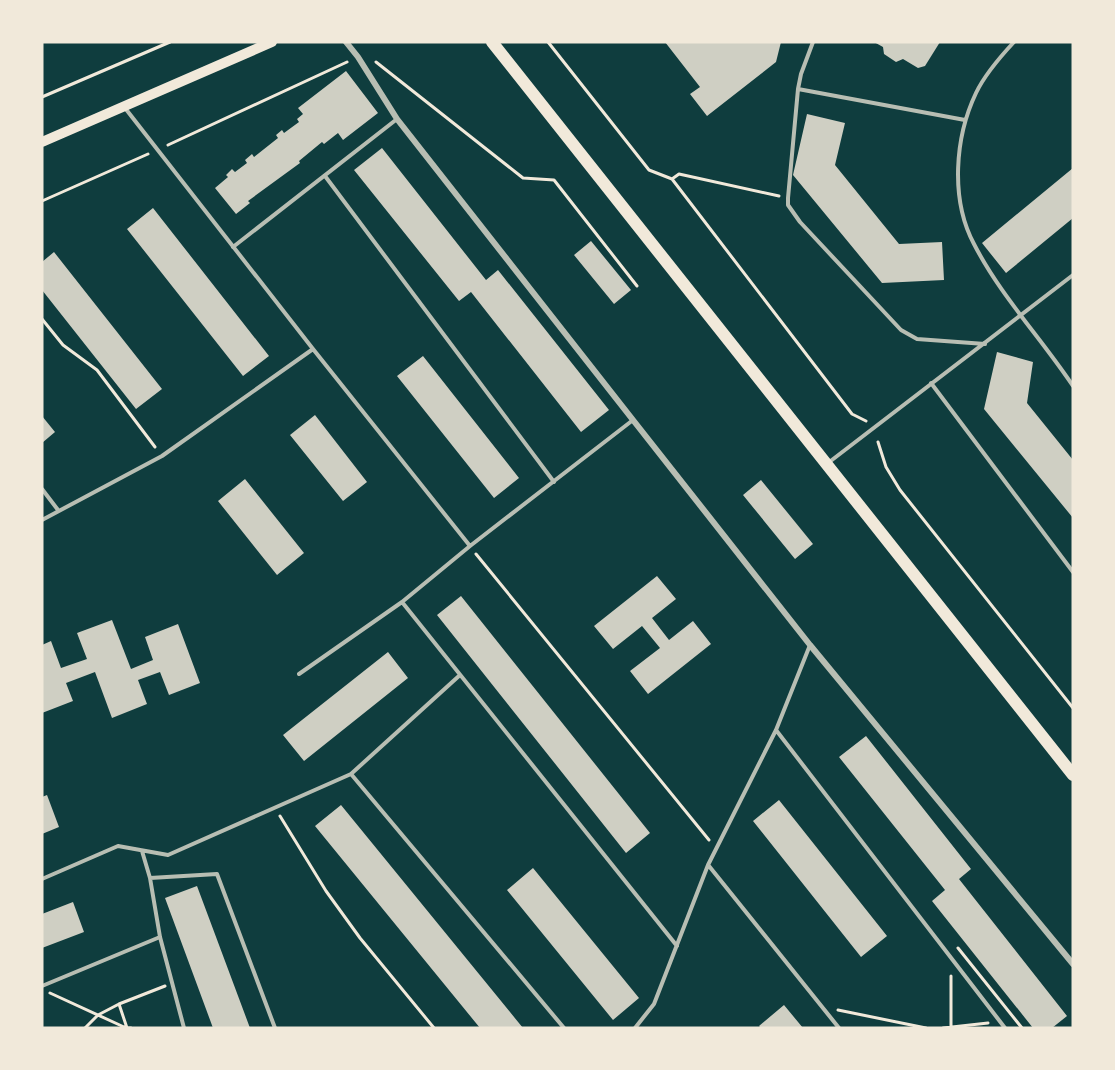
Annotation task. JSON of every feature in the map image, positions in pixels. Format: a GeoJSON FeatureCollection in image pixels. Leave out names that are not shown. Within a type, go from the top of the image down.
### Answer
{"type":"FeatureCollection","features":[{"type":"Feature","properties":{"kind":"main road"},"geometry":{"type":"LineString","coordinates":[[42,142],[272,42]]}},
{"type":"Feature","properties":{"kind":"main road"},"geometry":{"type":"LineString","coordinates":[[492,42],[1073,775]]}},
{"type":"Feature","properties":{"kind":"street"},"geometry":{"type":"LineString","coordinates":[[346,42],[358,57],[397,120],[810,645],[1073,964]]}},
{"type":"Feature","properties":{"kind":"lane"},"geometry":{"type":"LineString","coordinates":[[813,42],[798,89],[788,205],[800,222],[908,335],[917,339],[985,344]]}},
{"type":"Feature","properties":{"kind":"lane"},"geometry":{"type":"LineString","coordinates":[[1014,42],[997,61],[977,91],[964,120],[959,157],[962,217],[974,244],[1020,316],[1047,347],[1073,386]]}},
{"type":"Feature","properties":{"kind":"lane"},"geometry":{"type":"LineString","coordinates":[[798,89],[964,120]]}},
{"type":"Feature","properties":{"kind":"lane"},"geometry":{"type":"LineString","coordinates":[[124,106],[470,546]]}},
{"type":"Feature","properties":{"kind":"lane"},"geometry":{"type":"LineString","coordinates":[[233,247],[397,120]]}},
{"type":"Feature","properties":{"kind":"lane"},"geometry":{"type":"LineString","coordinates":[[325,176],[554,482]]}},
{"type":"Feature","properties":{"kind":"lane"},"geometry":{"type":"LineString","coordinates":[[826,465],[1073,275]]}},
{"type":"Feature","properties":{"kind":"lane"},"geometry":{"type":"LineString","coordinates":[[42,520],[162,456],[313,349]]}},
{"type":"Feature","properties":{"kind":"lane"},"geometry":{"type":"LineString","coordinates":[[931,383],[1073,572]]}},
{"type":"Feature","properties":{"kind":"lane"},"geometry":{"type":"LineString","coordinates":[[298,674],[402,602],[470,546],[633,420]]}},
{"type":"Feature","properties":{"kind":"lane"},"geometry":{"type":"LineString","coordinates":[[42,489],[58,510]]}},
{"type":"Feature","properties":{"kind":"lane"},"geometry":{"type":"LineString","coordinates":[[402,602],[676,946]]}},
{"type":"Feature","properties":{"kind":"lane"},"geometry":{"type":"LineString","coordinates":[[635,1028],[654,1004],[708,865],[776,730],[810,645]]}},
{"type":"Feature","properties":{"kind":"lane"},"geometry":{"type":"LineString","coordinates":[[42,879],[118,846],[168,855],[351,774],[460,675]]}},
{"type":"Feature","properties":{"kind":"lane"},"geometry":{"type":"LineString","coordinates":[[776,730],[1005,1028]]}},
{"type":"Feature","properties":{"kind":"lane"},"geometry":{"type":"LineString","coordinates":[[351,774],[564,1028]]}},
{"type":"Feature","properties":{"kind":"lane"},"geometry":{"type":"LineString","coordinates":[[142,851],[150,878],[160,937],[184,1028]]}},
{"type":"Feature","properties":{"kind":"lane"},"geometry":{"type":"LineString","coordinates":[[708,865],[839,1028]]}},
{"type":"Feature","properties":{"kind":"lane"},"geometry":{"type":"LineString","coordinates":[[150,878],[217,874],[275,1028]]}},
{"type":"Feature","properties":{"kind":"lane"},"geometry":{"type":"LineString","coordinates":[[42,988],[160,937]]}},
{"type":"Feature","properties":{"kind":"path"},"geometry":{"type":"LineString","coordinates":[[42,97],[170,42]]}},
{"type":"Feature","properties":{"kind":"path"},"geometry":{"type":"LineString","coordinates":[[548,42],[649,170],[672,179],[852,414],[867,422]]}},
{"type":"Feature","properties":{"kind":"path"},"geometry":{"type":"LineString","coordinates":[[42,201],[354,59]]}},
{"type":"Feature","properties":{"kind":"path"},"geometry":{"type":"LineString","coordinates":[[375,62],[523,178],[554,180],[637,286]]}},
{"type":"Feature","properties":{"kind":"path"},"geometry":{"type":"LineString","coordinates":[[672,179],[679,174],[788,198]]}},
{"type":"Feature","properties":{"kind":"path"},"geometry":{"type":"LineString","coordinates":[[42,319],[63,345],[97,370],[162,456]]}},
{"type":"Feature","properties":{"kind":"path"},"geometry":{"type":"LineString","coordinates":[[878,442],[886,467],[900,490],[1073,708]]}},
{"type":"Feature","properties":{"kind":"path"},"geometry":{"type":"LineString","coordinates":[[470,546],[716,849]]}},
{"type":"Feature","properties":{"kind":"path"},"geometry":{"type":"LineString","coordinates":[[275,808],[326,891],[360,938],[434,1028]]}},
{"type":"Feature","properties":{"kind":"path"},"geometry":{"type":"LineString","coordinates":[[952,939],[1022,1028]]}},
{"type":"Feature","properties":{"kind":"path"},"geometry":{"type":"LineString","coordinates":[[951,958],[951,1027]]}},
{"type":"Feature","properties":{"kind":"path"},"geometry":{"type":"LineString","coordinates":[[85,1028],[98,1015],[119,1004],[172,983]]}},
{"type":"Feature","properties":{"kind":"path"},"geometry":{"type":"LineString","coordinates":[[42,988],[128,1028]]}},
{"type":"Feature","properties":{"kind":"path"},"geometry":{"type":"LineString","coordinates":[[119,1004],[128,1028]]}},
{"type":"Feature","properties":{"kind":"path"},"geometry":{"type":"LineString","coordinates":[[822,1007],[926,1028]]}},
{"type":"Feature","properties":{"kind":"path"},"geometry":{"type":"LineString","coordinates":[[943,1028],[1000,1022]]}},
{"type":"Feature","properties":{"kind":"building"},"geometry":{"type":"Polygon","coordinates":[[[665,42],[781,42],[776,62],[707,116],[690,94],[700,87],[665,42]]]}},
{"type":"Feature","properties":{"kind":"building"},"geometry":{"type":"Polygon","coordinates":[[[874,42],[940,42],[925,66],[918,68],[903,59],[896,62],[884,54],[883,47],[874,42]]]}},
{"type":"Feature","properties":{"kind":"building"},"geometry":{"type":"Polygon","coordinates":[[[346,71],[378,113],[343,140],[338,133],[324,144],[322,142],[299,161],[300,163],[248,201],[250,203],[236,214],[215,188],[228,177],[226,175],[232,169],[235,172],[247,163],[245,160],[252,154],[254,157],[278,138],[276,135],[282,130],[284,133],[299,122],[297,119],[303,114],[298,108],[346,71]]]}},
{"type":"Feature","properties":{"kind":"building"},"geometry":{"type":"Polygon","coordinates":[[[807,114],[845,123],[835,165],[899,244],[942,242],[944,280],[882,283],[793,175],[807,114]]]}},
{"type":"Feature","properties":{"kind":"building"},"geometry":{"type":"Polygon","coordinates":[[[382,148],[486,280],[498,270],[609,410],[581,432],[471,292],[459,301],[354,170],[382,148]]]}},
{"type":"Feature","properties":{"kind":"building"},"geometry":{"type":"Polygon","coordinates":[[[1073,168],[1073,218],[1006,273],[982,243],[1073,168]]]}},
{"type":"Feature","properties":{"kind":"building"},"geometry":{"type":"Polygon","coordinates":[[[153,208],[269,356],[243,376],[127,229],[153,208]]]}},
{"type":"Feature","properties":{"kind":"building"},"geometry":{"type":"Polygon","coordinates":[[[591,241],[631,290],[614,304],[574,255],[591,241]]]}},
{"type":"Feature","properties":{"kind":"building"},"geometry":{"type":"Polygon","coordinates":[[[54,252],[162,389],[136,409],[42,290],[42,262],[54,252]]]}},
{"type":"Feature","properties":{"kind":"building"},"geometry":{"type":"Polygon","coordinates":[[[997,352],[1033,362],[1027,403],[1073,460],[1073,518],[984,409],[997,352]]]}},
{"type":"Feature","properties":{"kind":"building"},"geometry":{"type":"Polygon","coordinates":[[[423,356],[519,478],[494,498],[397,376],[423,356]]]}},
{"type":"Feature","properties":{"kind":"building"},"geometry":{"type":"Polygon","coordinates":[[[315,415],[367,482],[343,501],[290,435],[315,415]]]}},
{"type":"Feature","properties":{"kind":"building"},"geometry":{"type":"Polygon","coordinates":[[[42,416],[55,432],[42,443],[42,416]]]}},
{"type":"Feature","properties":{"kind":"building"},"geometry":{"type":"Polygon","coordinates":[[[245,479],[304,553],[277,575],[218,501],[245,479]]]}},
{"type":"Feature","properties":{"kind":"building"},"geometry":{"type":"Polygon","coordinates":[[[761,480],[813,544],[795,559],[743,495],[761,480]]]}},
{"type":"Feature","properties":{"kind":"building"},"geometry":{"type":"Polygon","coordinates":[[[657,576],[676,599],[652,618],[669,640],[693,621],[711,644],[648,694],[630,671],[660,648],[642,626],[613,649],[594,626],[657,576]]]}},
{"type":"Feature","properties":{"kind":"building"},"geometry":{"type":"Polygon","coordinates":[[[461,596],[650,833],[626,853],[437,615],[461,596]]]}},
{"type":"Feature","properties":{"kind":"building"},"geometry":{"type":"Polygon","coordinates":[[[112,620],[131,669],[153,660],[145,637],[178,624],[200,683],[169,695],[160,672],[138,680],[147,704],[112,718],[95,672],[66,683],[73,701],[42,713],[42,645],[51,641],[61,668],[87,659],[77,633],[112,620]]]}},
{"type":"Feature","properties":{"kind":"building"},"geometry":{"type":"Polygon","coordinates":[[[388,652],[408,678],[304,761],[283,735],[388,652]]]}},
{"type":"Feature","properties":{"kind":"building"},"geometry":{"type":"Polygon","coordinates":[[[866,736],[971,869],[959,879],[1067,1016],[1052,1028],[1033,1028],[932,901],[945,890],[839,757],[866,736]]]}},
{"type":"Feature","properties":{"kind":"building"},"geometry":{"type":"Polygon","coordinates":[[[47,795],[59,827],[42,834],[42,797],[47,795]]]}},
{"type":"Feature","properties":{"kind":"building"},"geometry":{"type":"Polygon","coordinates":[[[779,800],[887,936],[861,957],[753,821],[779,800]]]}},
{"type":"Feature","properties":{"kind":"building"},"geometry":{"type":"Polygon","coordinates":[[[341,805],[523,1028],[480,1028],[315,826],[341,805]]]}},
{"type":"Feature","properties":{"kind":"building"},"geometry":{"type":"Polygon","coordinates":[[[533,868],[639,998],[613,1020],[507,890],[533,868]]]}},
{"type":"Feature","properties":{"kind":"building"},"geometry":{"type":"Polygon","coordinates":[[[197,886],[250,1028],[213,1028],[165,898],[197,886]]]}},
{"type":"Feature","properties":{"kind":"building"},"geometry":{"type":"Polygon","coordinates":[[[73,902],[84,932],[42,948],[42,914],[73,902]]]}},
{"type":"Feature","properties":{"kind":"building"},"geometry":{"type":"Polygon","coordinates":[[[784,1005],[803,1028],[761,1028],[759,1026],[784,1005]]]}}]}
